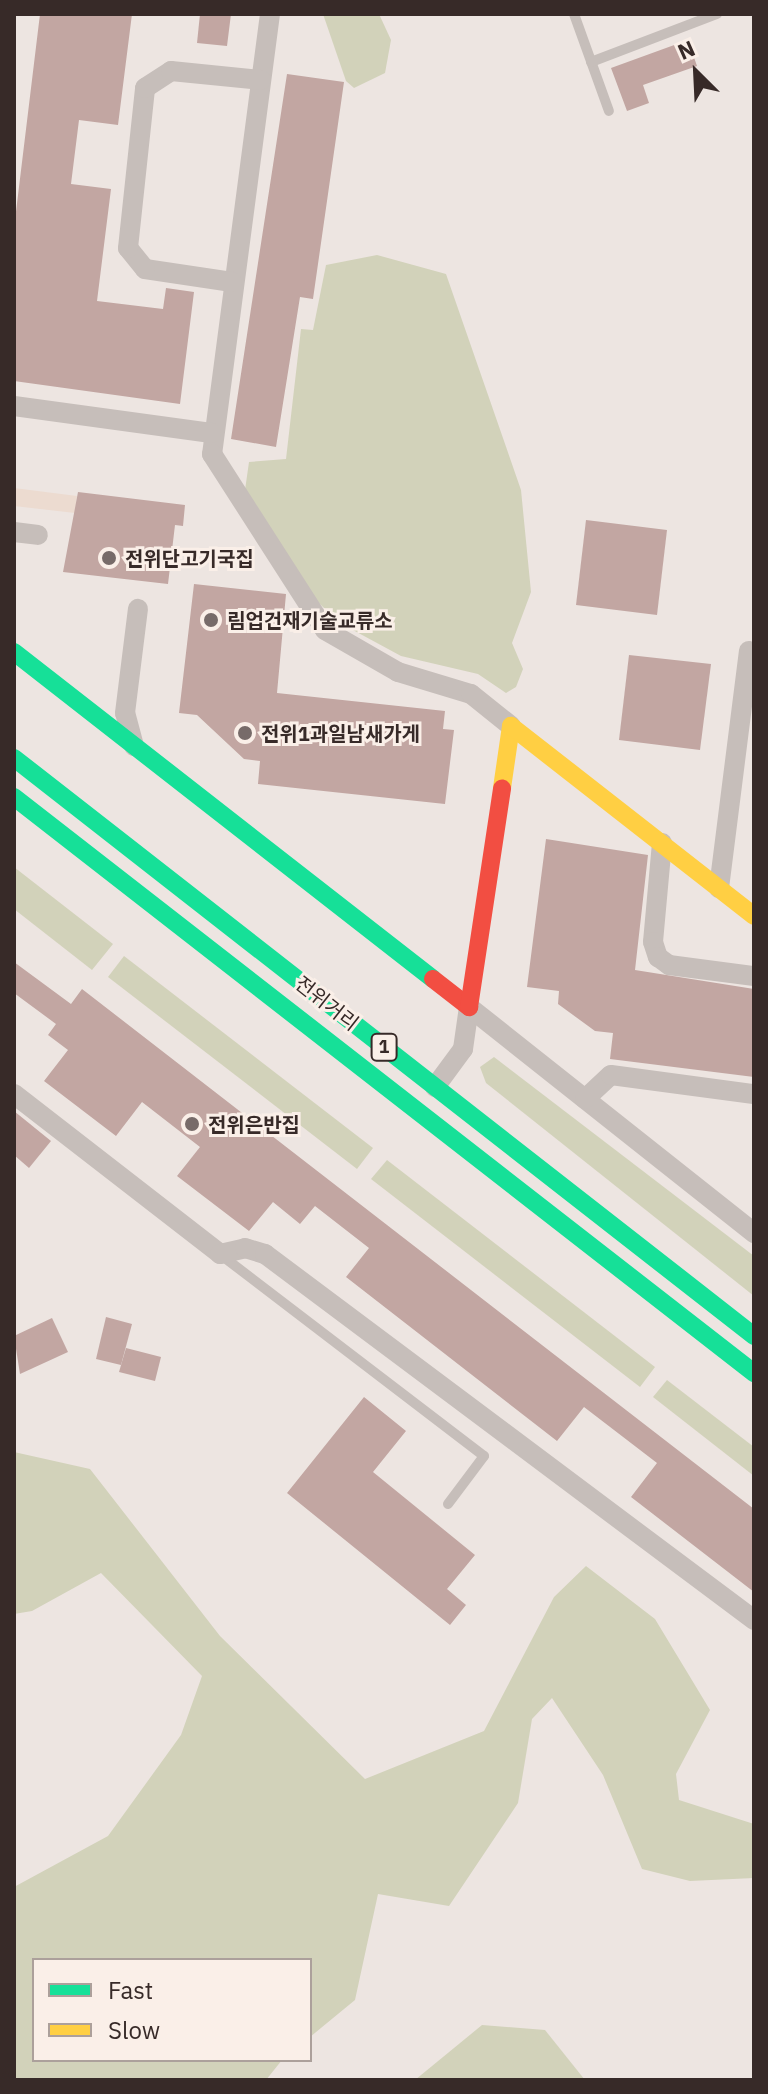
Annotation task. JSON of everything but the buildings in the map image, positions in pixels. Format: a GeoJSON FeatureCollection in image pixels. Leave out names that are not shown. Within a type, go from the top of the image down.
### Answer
{"type":"FeatureCollection","features":[{"type":"Feature","properties":{"kind":"main road"},"geometry":{"type":"LineString","coordinates":[[14,652],[469,1007],[511,726],[754,916]]}},
{"type":"Feature","properties":{"kind":"main road","name":"전위거리"},"geometry":{"type":"LineString","coordinates":[[14,758],[754,1336]]}},
{"type":"Feature","properties":{"kind":"main road","name":"전위거리"},"geometry":{"type":"LineString","coordinates":[[14,797],[754,1373]]}},
{"type":"Feature","properties":{"kind":"street"},"geometry":{"type":"LineString","coordinates":[[270,14],[211,433],[222,478],[325,630],[398,672],[471,694],[511,726]]}},
{"type":"Feature","properties":{"kind":"street"},"geometry":{"type":"LineString","coordinates":[[232,282],[145,269],[128,248],[145,88],[171,71],[261,80]]}},
{"type":"Feature","properties":{"kind":"street"},"geometry":{"type":"LineString","coordinates":[[14,406],[211,433]]}},
{"type":"Feature","properties":{"kind":"street"},"geometry":{"type":"LineString","coordinates":[[14,532],[38,535]]}},
{"type":"Feature","properties":{"kind":"street"},"geometry":{"type":"LineString","coordinates":[[134,746],[125,713],[138,609]]}},
{"type":"Feature","properties":{"kind":"street"},"geometry":{"type":"LineString","coordinates":[[719,888],[749,651]]}},
{"type":"Feature","properties":{"kind":"street"},"geometry":{"type":"LineString","coordinates":[[662,843],[653,942],[658,957],[669,965],[754,976]]}},
{"type":"Feature","properties":{"kind":"street"},"geometry":{"type":"LineString","coordinates":[[435,1087],[463,1049],[469,1007]]}},
{"type":"Feature","properties":{"kind":"street"},"geometry":{"type":"LineString","coordinates":[[469,1007],[754,1233]]}},
{"type":"Feature","properties":{"kind":"street"},"geometry":{"type":"LineString","coordinates":[[585,1099],[595,1083],[611,1075],[754,1094]]}},
{"type":"Feature","properties":{"kind":"street"},"geometry":{"type":"LineString","coordinates":[[14,1094],[220,1254],[245,1248],[265,1254],[754,1620]]}},
{"type":"Feature","properties":{"kind":"lane"},"geometry":{"type":"LineString","coordinates":[[574,14],[609,111]]}},
{"type":"Feature","properties":{"kind":"lane"},"geometry":{"type":"LineString","coordinates":[[591,62],[717,14]]}},
{"type":"Feature","properties":{"kind":"lane"},"geometry":{"type":"LineString","coordinates":[[220,1254],[484,1456],[448,1504]]}},
{"type":"Feature","properties":{"kind":"green space"},"geometry":{"type":"Polygon","coordinates":[[[323,14],[379,14],[391,40],[385,73],[354,88],[346,81],[323,14]]]}},
{"type":"Feature","properties":{"kind":"green space"},"geometry":{"type":"Polygon","coordinates":[[[377,255],[446,274],[521,490],[531,592],[512,643],[523,669],[516,687],[506,693],[478,674],[401,656],[340,623],[305,590],[245,490],[249,462],[286,459],[301,329],[313,330],[326,265],[377,255]]]}},
{"type":"Feature","properties":{"kind":"green space"},"geometry":{"type":"Polygon","coordinates":[[[14,867],[113,944],[92,970],[14,909],[14,867]]]}},
{"type":"Feature","properties":{"kind":"green space"},"geometry":{"type":"Polygon","coordinates":[[[124,956],[373,1148],[357,1169],[108,977],[124,956]]]}},
{"type":"Feature","properties":{"kind":"green space"},"geometry":{"type":"Polygon","coordinates":[[[494,1057],[754,1256],[754,1296],[486,1083],[480,1067],[494,1057]]]}},
{"type":"Feature","properties":{"kind":"green space"},"geometry":{"type":"Polygon","coordinates":[[[387,1160],[655,1367],[640,1387],[371,1179],[387,1160]]]}},
{"type":"Feature","properties":{"kind":"green space"},"geometry":{"type":"Polygon","coordinates":[[[667,1380],[754,1447],[754,1476],[653,1397],[667,1380]]]}},
{"type":"Feature","properties":{"kind":"green space"},"geometry":{"type":"Polygon","coordinates":[[[14,1452],[90,1469],[220,1636],[365,1779],[484,1731],[554,1597],[586,1566],[655,1619],[710,1710],[676,1774],[679,1800],[754,1824],[754,1878],[690,1881],[642,1869],[603,1775],[552,1698],[532,1719],[518,1803],[449,1906],[378,1894],[355,2000],[312,2035],[312,1958],[32,1958],[32,2062],[280,2062],[266,2080],[14,2080],[14,1887],[108,1836],[181,1735],[202,1676],[101,1573],[32,1611],[14,1614],[14,1452]]]}},
{"type":"Feature","properties":{"kind":"green space"},"geometry":{"type":"Polygon","coordinates":[[[482,2025],[545,2030],[585,2080],[415,2080],[482,2025]]]}},
{"type":"Feature","properties":{"kind":"shaded area"},"geometry":{"type":"Polygon","coordinates":[[[14,488],[77,496],[75,513],[14,506],[14,488]]]}},
{"type":"Feature","properties":{"kind":"traffic: fast"},"geometry":{"type":"LineString","coordinates":[[14,652],[433,979]]}},
{"type":"Feature","properties":{"kind":"traffic: fast"},"geometry":{"type":"LineString","coordinates":[[14,758],[754,1336]]}},
{"type":"Feature","properties":{"kind":"traffic: fast"},"geometry":{"type":"LineString","coordinates":[[14,797],[754,1373]]}},
{"type":"Feature","properties":{"kind":"traffic: slow"},"geometry":{"type":"LineString","coordinates":[[502,788],[511,726],[754,916]]}},
{"type":"Feature","properties":{"kind":"traffic: jam"},"geometry":{"type":"LineString","coordinates":[[433,979],[469,1007],[502,788]]}},
{"type":"Feature","properties":{"kind":"place","name":"전위단고기국집"},"geometry":{"type":"Point","coordinates":[109,558]}},
{"type":"Feature","properties":{"kind":"place","name":"림업건재기술교류소"},"geometry":{"type":"Point","coordinates":[211,620]}},
{"type":"Feature","properties":{"kind":"place","name":"전위1과일남새가게"},"geometry":{"type":"Point","coordinates":[245,733]}},
{"type":"Feature","properties":{"kind":"place","name":"전위은반집"},"geometry":{"type":"Point","coordinates":[192,1124]}}]}
